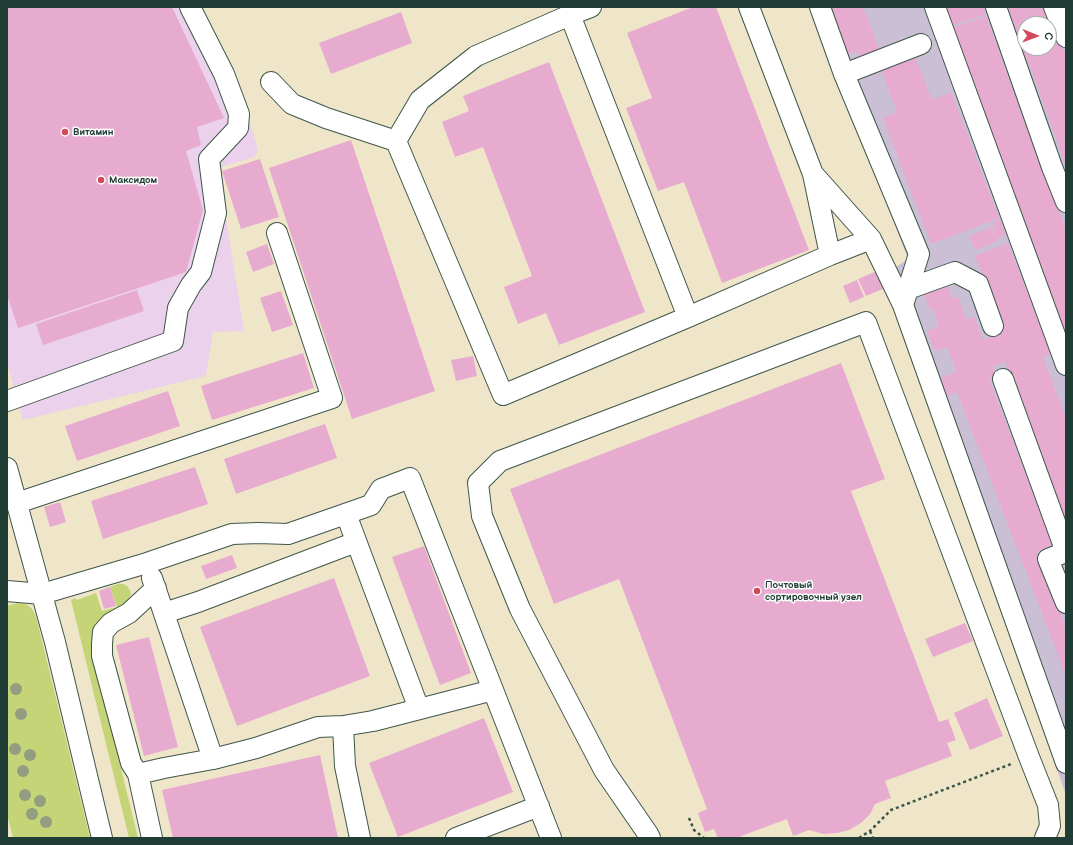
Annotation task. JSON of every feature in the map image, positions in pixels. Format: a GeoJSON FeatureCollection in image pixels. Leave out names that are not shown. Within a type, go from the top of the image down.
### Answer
{"type":"FeatureCollection","features":[{"type":"Feature","properties":{"kind":"street"},"geometry":{"type":"LineString","coordinates":[[7,401],[173,341],[178,308],[191,285],[201,272],[216,213],[209,159],[238,128],[238,114],[224,74],[190,7]]}},
{"type":"Feature","properties":{"kind":"street"},"geometry":{"type":"LineString","coordinates":[[396,141],[420,100],[476,56],[591,7]]}},
{"type":"Feature","properties":{"kind":"street"},"geometry":{"type":"LineString","coordinates":[[749,7],[813,174],[830,255]]}},
{"type":"Feature","properties":{"kind":"street"},"geometry":{"type":"LineString","coordinates":[[820,7],[844,74],[918,254],[906,297]]}},
{"type":"Feature","properties":{"kind":"street"},"geometry":{"type":"LineString","coordinates":[[935,7],[1066,365]]}},
{"type":"Feature","properties":{"kind":"street"},"geometry":{"type":"LineString","coordinates":[[996,7],[1066,202]]}},
{"type":"Feature","properties":{"kind":"street"},"geometry":{"type":"LineString","coordinates":[[1054,7],[1066,37]]}},
{"type":"Feature","properties":{"kind":"street"},"geometry":{"type":"LineString","coordinates":[[570,15],[688,317]]}},
{"type":"Feature","properties":{"kind":"street"},"geometry":{"type":"LineString","coordinates":[[844,74],[921,44]]}},
{"type":"Feature","properties":{"kind":"street"},"geometry":{"type":"LineString","coordinates":[[271,82],[292,104],[326,118],[396,141],[503,395],[830,255],[871,239]]}},
{"type":"Feature","properties":{"kind":"street"},"geometry":{"type":"LineString","coordinates":[[813,174],[871,239],[906,297],[1066,763]]}},
{"type":"Feature","properties":{"kind":"street"},"geometry":{"type":"LineString","coordinates":[[17,504],[332,398],[277,233]]}},
{"type":"Feature","properties":{"kind":"street"},"geometry":{"type":"LineString","coordinates":[[906,297],[955,272],[978,284],[993,326]]}},
{"type":"Feature","properties":{"kind":"street"},"geometry":{"type":"LineString","coordinates":[[650,838],[604,770],[520,609],[482,516],[478,483],[500,462],[866,322],[1048,805],[1050,826],[1045,838]]}},
{"type":"Feature","properties":{"kind":"street"},"geometry":{"type":"LineString","coordinates":[[1002,379],[1066,552],[1048,559],[1066,603]]}},
{"type":"Feature","properties":{"kind":"street"},"geometry":{"type":"LineString","coordinates":[[7,468],[55,642],[102,838]]}},
{"type":"Feature","properties":{"kind":"street"},"geometry":{"type":"LineString","coordinates":[[7,591],[42,594],[147,563],[232,534],[288,534],[371,505],[382,489],[410,478],[552,838]]}},
{"type":"Feature","properties":{"kind":"street"},"geometry":{"type":"LineString","coordinates":[[346,514],[419,709]]}},
{"type":"Feature","properties":{"kind":"street"},"geometry":{"type":"LineString","coordinates":[[164,613],[198,602],[356,542]]}},
{"type":"Feature","properties":{"kind":"street"},"geometry":{"type":"LineString","coordinates":[[147,563],[213,759]]}},
{"type":"Feature","properties":{"kind":"street"},"geometry":{"type":"LineString","coordinates":[[152,838],[138,774],[130,763],[102,656],[102,644],[103,632],[111,623],[129,613],[156,588]]}},
{"type":"Feature","properties":{"kind":"street"},"geometry":{"type":"LineString","coordinates":[[138,774],[213,759],[256,748],[318,727],[343,726],[373,721],[493,690]]}},
{"type":"Feature","properties":{"kind":"street"},"geometry":{"type":"LineString","coordinates":[[343,726],[345,766],[360,838]]}},
{"type":"Feature","properties":{"kind":"street"},"geometry":{"type":"LineString","coordinates":[[456,838],[539,806]]}},
{"type":"Feature","properties":{"kind":"path"},"geometry":{"type":"LineString","coordinates":[[859,838],[870,831],[890,810],[1029,757]]}},
{"type":"Feature","properties":{"kind":"path"},"geometry":{"type":"LineString","coordinates":[[689,818],[694,830],[704,838]]}},
{"type":"Feature","properties":{"kind":"path"},"geometry":{"type":"LineString","coordinates":[[870,831],[873,838]]}},
{"type":"Feature","properties":{"kind":"shaded area","name":"Максидом"},"geometry":{"type":"Polygon","coordinates":[[[7,7],[201,7],[233,69],[258,151],[254,157],[218,168],[244,331],[213,332],[206,376],[23,420],[7,363],[7,7]]]}},
{"type":"Feature","properties":{"kind":"shaded area"},"geometry":{"type":"Polygon","coordinates":[[[811,7],[1066,7],[1066,795],[882,276],[908,259],[811,7]]]}},
{"type":"Feature","properties":{"kind":"green space"},"geometry":{"type":"Polygon","coordinates":[[[118,584],[127,586],[130,590],[131,594],[129,599],[125,604],[109,614],[94,627],[91,646],[138,838],[129,838],[71,600],[75,598],[77,600],[96,593],[102,611],[117,607],[110,587],[118,584]]]}},
{"type":"Feature","properties":{"kind":"green space"},"geometry":{"type":"Polygon","coordinates":[[[18,603],[26,604],[31,608],[37,620],[90,838],[13,838],[7,814],[7,606],[18,603]]]}},
{"type":"Feature","properties":{"kind":"building","name":"Максидом"},"geometry":{"type":"Polygon","coordinates":[[[7,7],[172,7],[224,118],[197,127],[201,145],[186,151],[203,210],[186,272],[18,328],[7,295],[7,7]]]}},
{"type":"Feature","properties":{"kind":"building"},"geometry":{"type":"Polygon","coordinates":[[[693,7],[716,7],[809,250],[722,283],[684,182],[658,191],[626,108],[652,98],[627,33],[693,7]]]}},
{"type":"Feature","properties":{"kind":"building"},"geometry":{"type":"Polygon","coordinates":[[[829,7],[863,7],[880,52],[861,60],[858,51],[848,55],[829,7]]]}},
{"type":"Feature","properties":{"kind":"building"},"geometry":{"type":"Polygon","coordinates":[[[944,7],[984,7],[986,14],[951,26],[944,7]]]}},
{"type":"Feature","properties":{"kind":"building"},"geometry":{"type":"Polygon","coordinates":[[[1005,7],[1044,7],[1047,16],[1017,16],[1017,41],[1005,7]]]}},
{"type":"Feature","properties":{"kind":"building"},"geometry":{"type":"Polygon","coordinates":[[[401,12],[412,43],[331,74],[319,43],[401,12]]]}},
{"type":"Feature","properties":{"kind":"building"},"geometry":{"type":"Polygon","coordinates":[[[986,16],[1039,162],[1066,229],[1066,335],[1004,175],[952,28],[986,16]]]}},
{"type":"Feature","properties":{"kind":"building"},"geometry":{"type":"Polygon","coordinates":[[[1057,30],[1066,56],[1066,166],[1029,63],[1025,64],[1022,56],[1057,56],[1057,30]]]}},
{"type":"Feature","properties":{"kind":"building"},"geometry":{"type":"Polygon","coordinates":[[[915,56],[932,100],[951,92],[999,218],[931,244],[883,118],[897,112],[881,69],[915,56]]]}},
{"type":"Feature","properties":{"kind":"building"},"geometry":{"type":"Polygon","coordinates":[[[549,62],[645,312],[559,345],[546,313],[518,324],[504,287],[532,276],[483,147],[455,157],[442,122],[469,111],[463,96],[549,62]]]}},
{"type":"Feature","properties":{"kind":"building"},"geometry":{"type":"Polygon","coordinates":[[[351,140],[435,391],[352,419],[269,168],[351,140]]]}},
{"type":"Feature","properties":{"kind":"building"},"geometry":{"type":"Polygon","coordinates":[[[260,159],[279,217],[241,229],[222,171],[260,159]]]}},
{"type":"Feature","properties":{"kind":"building"},"geometry":{"type":"Polygon","coordinates":[[[1001,220],[1006,235],[997,238],[993,222],[1001,220]]]}},
{"type":"Feature","properties":{"kind":"building"},"geometry":{"type":"Polygon","coordinates":[[[992,227],[998,241],[975,250],[970,236],[992,227]]]}},
{"type":"Feature","properties":{"kind":"building"},"geometry":{"type":"Polygon","coordinates":[[[1008,243],[1051,354],[1043,357],[1066,418],[1066,521],[1005,362],[993,366],[996,376],[989,379],[1053,546],[1037,552],[1066,628],[1066,676],[957,392],[947,396],[940,378],[957,372],[947,347],[935,351],[927,331],[939,326],[933,309],[930,310],[922,289],[945,281],[952,299],[958,297],[966,319],[974,316],[983,340],[1004,332],[975,256],[1008,243]]]}},
{"type":"Feature","properties":{"kind":"building"},"geometry":{"type":"Polygon","coordinates":[[[267,244],[274,264],[253,272],[246,252],[267,244]]]}},
{"type":"Feature","properties":{"kind":"building"},"geometry":{"type":"Polygon","coordinates":[[[877,271],[885,288],[866,296],[858,279],[877,271]]]}},
{"type":"Feature","properties":{"kind":"building"},"geometry":{"type":"Polygon","coordinates":[[[857,280],[864,297],[850,303],[843,286],[857,280]]]}},
{"type":"Feature","properties":{"kind":"building"},"geometry":{"type":"Polygon","coordinates":[[[137,290],[144,311],[43,345],[36,324],[137,290]]]}},
{"type":"Feature","properties":{"kind":"building"},"geometry":{"type":"Polygon","coordinates":[[[281,291],[293,325],[272,332],[260,298],[281,291]]]}},
{"type":"Feature","properties":{"kind":"building"},"geometry":{"type":"Polygon","coordinates":[[[303,353],[314,388],[212,420],[201,386],[303,353]]]}},
{"type":"Feature","properties":{"kind":"building"},"geometry":{"type":"Polygon","coordinates":[[[473,356],[477,376],[456,381],[451,360],[473,356]]]}},
{"type":"Feature","properties":{"kind":"building","name":"Почтовый сортировочный узел"},"geometry":{"type":"Polygon","coordinates":[[[841,363],[885,479],[851,491],[939,722],[948,719],[956,740],[947,743],[952,756],[885,781],[891,798],[875,804],[870,814],[861,823],[849,830],[823,834],[809,830],[793,836],[787,819],[736,838],[718,838],[714,829],[705,832],[698,813],[707,809],[619,579],[554,604],[510,489],[841,363]]]}},
{"type":"Feature","properties":{"kind":"building"},"geometry":{"type":"Polygon","coordinates":[[[168,391],[180,426],[77,461],[65,426],[168,391]]]}},
{"type":"Feature","properties":{"kind":"building"},"geometry":{"type":"Polygon","coordinates":[[[325,424],[337,458],[236,494],[224,459],[325,424]]]}},
{"type":"Feature","properties":{"kind":"building"},"geometry":{"type":"Polygon","coordinates":[[[195,467],[208,504],[103,539],[91,501],[195,467]]]}},
{"type":"Feature","properties":{"kind":"building"},"geometry":{"type":"Polygon","coordinates":[[[60,502],[66,522],[50,527],[44,507],[60,502]]]}},
{"type":"Feature","properties":{"kind":"building"},"geometry":{"type":"Polygon","coordinates":[[[424,546],[471,673],[440,685],[392,557],[424,546]]]}},
{"type":"Feature","properties":{"kind":"building"},"geometry":{"type":"Polygon","coordinates":[[[232,555],[237,568],[206,579],[201,566],[232,555]]]}},
{"type":"Feature","properties":{"kind":"building"},"geometry":{"type":"Polygon","coordinates":[[[334,578],[370,676],[237,726],[200,627],[334,578]]]}},
{"type":"Feature","properties":{"kind":"building"},"geometry":{"type":"Polygon","coordinates":[[[110,587],[116,606],[104,609],[99,591],[110,587]]]}},
{"type":"Feature","properties":{"kind":"building"},"geometry":{"type":"Polygon","coordinates":[[[965,623],[973,641],[933,657],[925,639],[965,623]]]}},
{"type":"Feature","properties":{"kind":"building"},"geometry":{"type":"Polygon","coordinates":[[[149,637],[178,747],[144,756],[116,645],[149,637]]]}},
{"type":"Feature","properties":{"kind":"building"},"geometry":{"type":"Polygon","coordinates":[[[987,698],[1003,736],[970,750],[954,713],[987,698]]]}},
{"type":"Feature","properties":{"kind":"building"},"geometry":{"type":"Polygon","coordinates":[[[484,718],[513,792],[398,837],[369,763],[484,718]]]}},
{"type":"Feature","properties":{"kind":"building"},"geometry":{"type":"Polygon","coordinates":[[[320,755],[338,838],[173,838],[162,790],[320,755]]]}},
{"type":"Feature","properties":{"kind":"place","name":"Витамин"},"geometry":{"type":"Point","coordinates":[65,132]}},
{"type":"Feature","properties":{"kind":"place","name":"Максидом"},"geometry":{"type":"Point","coordinates":[101,180]}},
{"type":"Feature","properties":{"kind":"place","name":"Почтовый сортировочный узел"},"geometry":{"type":"Point","coordinates":[757,591]}}]}
